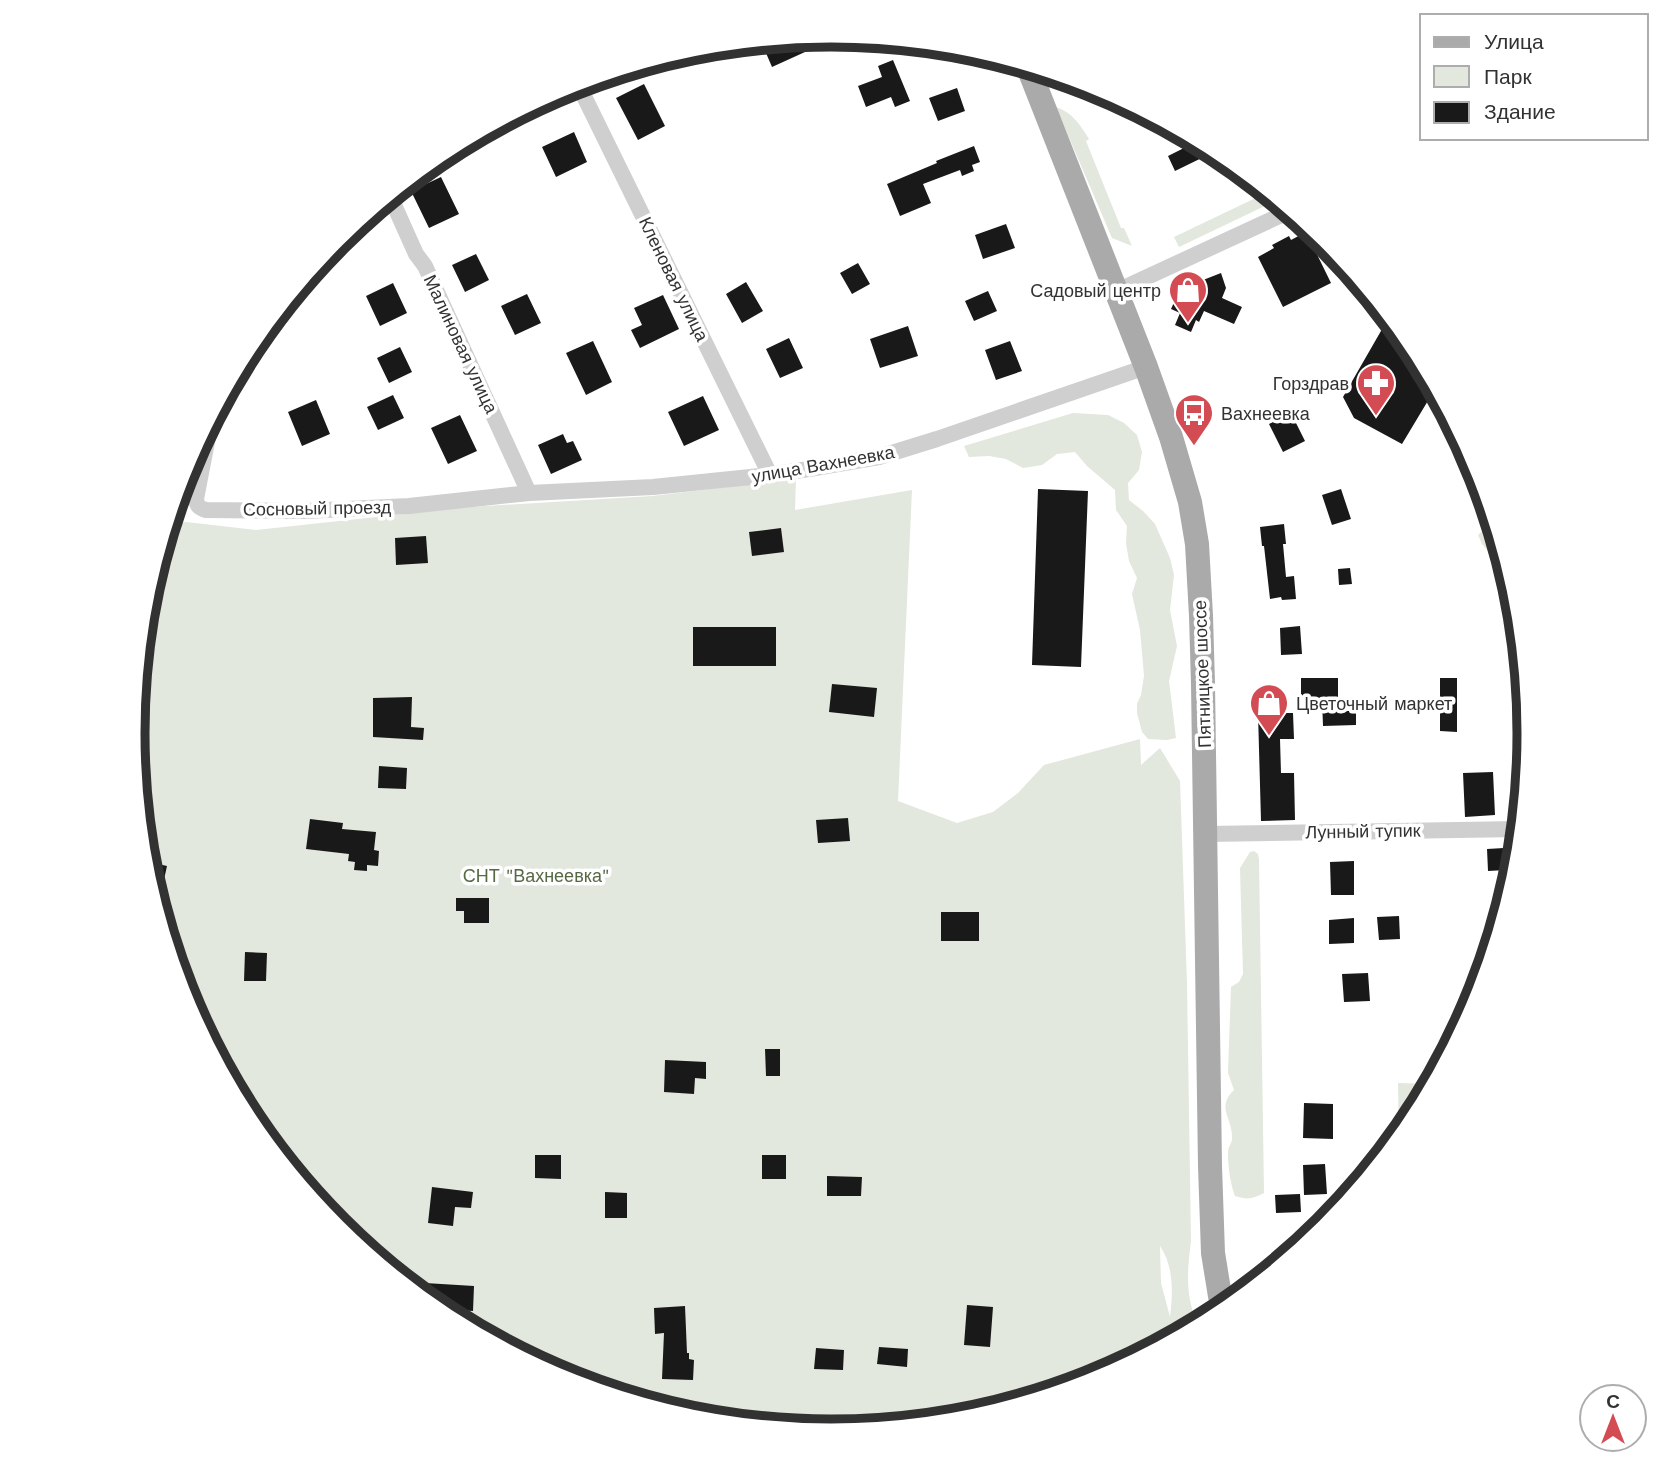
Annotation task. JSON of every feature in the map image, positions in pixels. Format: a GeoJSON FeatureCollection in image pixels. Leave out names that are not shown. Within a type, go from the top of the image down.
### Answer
{"type":"FeatureCollection","features":[{"type":"Feature","properties":{"kind":"main road","name":"Пятницкое шоссе"},"geometry":{"type":"LineString","coordinates":[[1032,78],[1094,239],[1117,291],[1171,437],[1190,502],[1197,544],[1206,834],[1210,1166],[1213,1253],[1221,1298]]}},
{"type":"Feature","properties":{"kind":"street","name":"Кленовая улица"},"geometry":{"type":"LineString","coordinates":[[583,94],[770,475]]}},
{"type":"Feature","properties":{"kind":"street","name":"Малиновая улица"},"geometry":{"type":"LineString","coordinates":[[394,205],[416,254],[425,266],[529,493]]}},
{"type":"Feature","properties":{"kind":"street"},"geometry":{"type":"LineString","coordinates":[[1117,291],[1280,216]]}},
{"type":"Feature","properties":{"kind":"street","name":"улица Вахнеевка"},"geometry":{"type":"LineString","coordinates":[[529,493],[653,487],[770,475],[879,457],[1146,367]]}},
{"type":"Feature","properties":{"kind":"street","name":"Сосновый проезд"},"geometry":{"type":"LineString","coordinates":[[205,455],[196,499],[200,508],[206,510],[304,511],[409,506],[529,493]]}},
{"type":"Feature","properties":{"kind":"street","name":"Лунный тупик"},"geometry":{"type":"LineString","coordinates":[[1206,834],[1510,829]]}},
{"type":"Feature","properties":{"kind":"green space"},"geometry":{"type":"Polygon","coordinates":[[[1056,107],[1072,116],[1089,139],[1086,141],[1121,228],[1124,228],[1132,246],[1112,238],[1056,107]]]}},
{"type":"Feature","properties":{"kind":"green space"},"geometry":{"type":"Polygon","coordinates":[[[1258,197],[1267,205],[1179,247],[1174,237],[1258,197]]]}},
{"type":"Feature","properties":{"kind":"green space"},"geometry":{"type":"Polygon","coordinates":[[[1073,413],[1108,415],[1124,423],[1137,435],[1142,452],[1139,470],[1128,483],[1129,500],[1155,524],[1170,558],[1174,575],[1170,610],[1177,646],[1169,681],[1176,738],[1148,739],[1142,732],[1137,713],[1144,676],[1140,630],[1132,594],[1137,578],[1129,561],[1127,526],[1116,510],[1115,490],[1075,452],[1057,454],[1042,465],[1023,468],[1006,459],[969,457],[964,446],[1073,413]]]}},
{"type":"Feature","properties":{"kind":"green space","name":"СНТ \"Вахнеевка\""},"geometry":{"type":"Polygon","coordinates":[[[796,479],[795,510],[912,490],[898,801],[957,823],[993,812],[1018,793],[1044,765],[1140,739],[1141,765],[1160,748],[1180,781],[1187,984],[1191,1241],[1188,1284],[1195,1315],[1135,1349],[1094,1368],[1009,1396],[965,1407],[921,1414],[831,1420],[741,1414],[697,1407],[610,1383],[527,1349],[488,1328],[413,1278],[346,1219],[315,1186],[260,1115],[237,1077],[197,996],[168,911],[158,867],[146,778],[146,689],[158,600],[178,523],[256,530],[469,507],[652,496],[796,479]],[[1160,1246],[1161,1283],[1170,1317],[1172,1299],[1168,1263],[1160,1246]]]}},
{"type":"Feature","properties":{"kind":"green space"},"geometry":{"type":"Polygon","coordinates":[[[1486,528],[1493,551],[1488,551],[1478,535],[1486,528]]]}},
{"type":"Feature","properties":{"kind":"green space"},"geometry":{"type":"Polygon","coordinates":[[[1254,851],[1259,860],[1264,1193],[1247,1198],[1235,1196],[1232,1186],[1228,1152],[1232,1136],[1225,1107],[1234,1090],[1228,1073],[1231,987],[1239,982],[1243,974],[1240,868],[1250,852],[1254,851]]]}},
{"type":"Feature","properties":{"kind":"green space"},"geometry":{"type":"Polygon","coordinates":[[[1398,1083],[1421,1084],[1402,1115],[1399,1119],[1398,1083]]]}},
{"type":"Feature","properties":{"kind":"building"},"geometry":{"type":"Polygon","coordinates":[[[803,48],[805,52],[772,67],[765,51],[803,48]]]}},
{"type":"Feature","properties":{"kind":"building"},"geometry":{"type":"Polygon","coordinates":[[[893,60],[910,101],[895,107],[891,97],[866,107],[858,86],[882,77],[878,66],[893,60]]]}},
{"type":"Feature","properties":{"kind":"building"},"geometry":{"type":"Polygon","coordinates":[[[644,84],[665,126],[638,140],[616,98],[644,84]]]}},
{"type":"Feature","properties":{"kind":"building"},"geometry":{"type":"Polygon","coordinates":[[[957,88],[965,111],[938,121],[929,98],[957,88]]]}},
{"type":"Feature","properties":{"kind":"building"},"geometry":{"type":"Polygon","coordinates":[[[574,132],[587,162],[556,177],[542,147],[574,132]]]}},
{"type":"Feature","properties":{"kind":"building"},"geometry":{"type":"Polygon","coordinates":[[[974,146],[980,162],[972,165],[974,171],[962,176],[960,170],[923,184],[931,203],[900,216],[887,184],[974,146]]]}},
{"type":"Feature","properties":{"kind":"building"},"geometry":{"type":"Polygon","coordinates":[[[1186,147],[1203,157],[1175,171],[1168,156],[1186,147]]]}},
{"type":"Feature","properties":{"kind":"building"},"geometry":{"type":"Polygon","coordinates":[[[441,177],[459,214],[429,228],[411,191],[441,177]]]}},
{"type":"Feature","properties":{"kind":"building"},"geometry":{"type":"Polygon","coordinates":[[[1006,224],[1015,248],[983,259],[975,235],[1006,224]]]}},
{"type":"Feature","properties":{"kind":"building"},"geometry":{"type":"Polygon","coordinates":[[[1301,235],[1312,244],[1331,283],[1283,307],[1258,257],[1289,236],[1291,240],[1301,235]]]}},
{"type":"Feature","properties":{"kind":"building"},"geometry":{"type":"Polygon","coordinates":[[[476,254],[489,280],[465,292],[452,265],[476,254]]]}},
{"type":"Feature","properties":{"kind":"building"},"geometry":{"type":"Polygon","coordinates":[[[858,263],[870,284],[852,294],[840,273],[858,263]]]}},
{"type":"Feature","properties":{"kind":"building"},"geometry":{"type":"Polygon","coordinates":[[[1221,273],[1226,288],[1222,298],[1242,307],[1234,324],[1204,311],[1191,332],[1175,325],[1180,313],[1171,309],[1180,289],[1221,273]]]}},
{"type":"Feature","properties":{"kind":"building"},"geometry":{"type":"Polygon","coordinates":[[[746,282],[763,311],[742,323],[726,294],[746,282]]]}},
{"type":"Feature","properties":{"kind":"building"},"geometry":{"type":"Polygon","coordinates":[[[393,283],[407,313],[380,326],[366,296],[393,283]]]}},
{"type":"Feature","properties":{"kind":"building"},"geometry":{"type":"Polygon","coordinates":[[[988,291],[997,311],[974,321],[965,301],[988,291]]]}},
{"type":"Feature","properties":{"kind":"building"},"geometry":{"type":"Polygon","coordinates":[[[527,294],[541,323],[515,335],[501,306],[527,294]]]}},
{"type":"Feature","properties":{"kind":"building"},"geometry":{"type":"Polygon","coordinates":[[[663,295],[679,329],[640,348],[631,330],[642,325],[634,308],[663,295]]]}},
{"type":"Feature","properties":{"kind":"building"},"geometry":{"type":"Polygon","coordinates":[[[908,326],[918,356],[880,368],[870,339],[908,326]]]}},
{"type":"Feature","properties":{"kind":"building"},"geometry":{"type":"Polygon","coordinates":[[[1383,327],[1402,352],[1429,398],[1402,444],[1354,418],[1343,397],[1383,327]]]}},
{"type":"Feature","properties":{"kind":"building"},"geometry":{"type":"Polygon","coordinates":[[[789,338],[803,368],[780,378],[766,349],[789,338]]]}},
{"type":"Feature","properties":{"kind":"building"},"geometry":{"type":"Polygon","coordinates":[[[593,341],[612,382],[586,395],[566,353],[593,341]]]}},
{"type":"Feature","properties":{"kind":"building"},"geometry":{"type":"Polygon","coordinates":[[[1010,341],[1022,371],[996,380],[985,350],[1010,341]]]}},
{"type":"Feature","properties":{"kind":"building"},"geometry":{"type":"Polygon","coordinates":[[[400,347],[412,372],[389,383],[377,358],[400,347]]]}},
{"type":"Feature","properties":{"kind":"building"},"geometry":{"type":"Polygon","coordinates":[[[393,395],[404,418],[378,430],[367,407],[393,395]]]}},
{"type":"Feature","properties":{"kind":"building"},"geometry":{"type":"Polygon","coordinates":[[[703,396],[719,430],[684,446],[668,412],[703,396]]]}},
{"type":"Feature","properties":{"kind":"building"},"geometry":{"type":"Polygon","coordinates":[[[316,400],[330,434],[302,446],[288,412],[316,400]]]}},
{"type":"Feature","properties":{"kind":"building"},"geometry":{"type":"Polygon","coordinates":[[[1291,413],[1305,441],[1283,452],[1269,424],[1291,413]]]}},
{"type":"Feature","properties":{"kind":"building"},"geometry":{"type":"Polygon","coordinates":[[[460,415],[477,451],[448,464],[431,428],[460,415]]]}},
{"type":"Feature","properties":{"kind":"building"},"geometry":{"type":"Polygon","coordinates":[[[563,434],[567,443],[573,441],[582,460],[551,474],[538,445],[563,434]]]}},
{"type":"Feature","properties":{"kind":"building"},"geometry":{"type":"Polygon","coordinates":[[[1038,489],[1088,491],[1081,667],[1032,665],[1038,489]]]}},
{"type":"Feature","properties":{"kind":"building"},"geometry":{"type":"Polygon","coordinates":[[[1341,489],[1351,519],[1332,525],[1322,495],[1341,489]]]}},
{"type":"Feature","properties":{"kind":"building"},"geometry":{"type":"Polygon","coordinates":[[[1284,524],[1286,577],[1294,576],[1296,599],[1270,599],[1260,527],[1284,524]]]}},
{"type":"Feature","properties":{"kind":"building"},"geometry":{"type":"Polygon","coordinates":[[[781,528],[784,552],[752,556],[749,532],[781,528]]]}},
{"type":"Feature","properties":{"kind":"building"},"geometry":{"type":"Polygon","coordinates":[[[426,536],[428,563],[396,565],[395,538],[426,536]]]}},
{"type":"Feature","properties":{"kind":"building"},"geometry":{"type":"Polygon","coordinates":[[[1350,568],[1352,584],[1339,585],[1338,569],[1350,568]]]}},
{"type":"Feature","properties":{"kind":"building"},"geometry":{"type":"Polygon","coordinates":[[[1300,626],[1302,654],[1281,655],[1280,628],[1300,626]]]}},
{"type":"Feature","properties":{"kind":"building"},"geometry":{"type":"Polygon","coordinates":[[[693,627],[776,627],[776,666],[693,666],[693,627]]]}},
{"type":"Feature","properties":{"kind":"building"},"geometry":{"type":"Polygon","coordinates":[[[1301,678],[1338,678],[1338,711],[1356,711],[1356,725],[1323,726],[1322,699],[1301,700],[1301,678]]]}},
{"type":"Feature","properties":{"kind":"building"},"geometry":{"type":"Polygon","coordinates":[[[1440,678],[1457,678],[1457,732],[1440,731],[1440,678]]]}},
{"type":"Feature","properties":{"kind":"building"},"geometry":{"type":"Polygon","coordinates":[[[832,684],[877,688],[874,717],[829,712],[832,684]]]}},
{"type":"Feature","properties":{"kind":"building"},"geometry":{"type":"Polygon","coordinates":[[[412,697],[411,727],[424,728],[423,740],[373,737],[373,698],[412,697]]]}},
{"type":"Feature","properties":{"kind":"building"},"geometry":{"type":"Polygon","coordinates":[[[1258,713],[1293,713],[1294,739],[1280,739],[1281,773],[1294,773],[1295,820],[1261,821],[1258,713]]]}},
{"type":"Feature","properties":{"kind":"building"},"geometry":{"type":"Polygon","coordinates":[[[379,766],[407,768],[406,789],[378,788],[379,766]]]}},
{"type":"Feature","properties":{"kind":"building"},"geometry":{"type":"Polygon","coordinates":[[[1493,772],[1495,815],[1465,817],[1463,773],[1493,772]]]}},
{"type":"Feature","properties":{"kind":"building"},"geometry":{"type":"Polygon","coordinates":[[[848,818],[850,841],[818,843],[816,820],[848,818]]]}},
{"type":"Feature","properties":{"kind":"building"},"geometry":{"type":"Polygon","coordinates":[[[310,819],[343,823],[342,829],[376,832],[374,850],[379,851],[378,866],[367,865],[367,871],[354,870],[355,862],[348,861],[349,854],[306,849],[310,819]]]}},
{"type":"Feature","properties":{"kind":"building"},"geometry":{"type":"Polygon","coordinates":[[[1504,848],[1503,870],[1488,871],[1487,849],[1504,848]]]}},
{"type":"Feature","properties":{"kind":"building"},"geometry":{"type":"Polygon","coordinates":[[[1354,861],[1354,895],[1331,895],[1330,862],[1354,861]]]}},
{"type":"Feature","properties":{"kind":"building"},"geometry":{"type":"Polygon","coordinates":[[[157,864],[167,866],[162,884],[157,864]]]}},
{"type":"Feature","properties":{"kind":"building"},"geometry":{"type":"Polygon","coordinates":[[[456,898],[489,898],[489,923],[464,923],[464,911],[456,911],[456,898]]]}},
{"type":"Feature","properties":{"kind":"building"},"geometry":{"type":"Polygon","coordinates":[[[941,912],[979,912],[979,941],[941,941],[941,912]]]}},
{"type":"Feature","properties":{"kind":"building"},"geometry":{"type":"Polygon","coordinates":[[[1399,916],[1400,939],[1379,940],[1377,917],[1399,916]]]}},
{"type":"Feature","properties":{"kind":"building"},"geometry":{"type":"Polygon","coordinates":[[[1354,918],[1354,943],[1329,944],[1329,920],[1354,918]]]}},
{"type":"Feature","properties":{"kind":"building"},"geometry":{"type":"Polygon","coordinates":[[[245,952],[267,953],[266,981],[244,981],[245,952]]]}},
{"type":"Feature","properties":{"kind":"building"},"geometry":{"type":"Polygon","coordinates":[[[1368,973],[1370,1001],[1344,1002],[1342,974],[1368,973]]]}},
{"type":"Feature","properties":{"kind":"building"},"geometry":{"type":"Polygon","coordinates":[[[765,1049],[780,1049],[780,1076],[766,1076],[765,1049]]]}},
{"type":"Feature","properties":{"kind":"building"},"geometry":{"type":"Polygon","coordinates":[[[665,1060],[706,1062],[706,1079],[695,1078],[694,1094],[664,1092],[665,1060]]]}},
{"type":"Feature","properties":{"kind":"building"},"geometry":{"type":"Polygon","coordinates":[[[1304,1103],[1333,1104],[1333,1139],[1303,1138],[1304,1103]]]}},
{"type":"Feature","properties":{"kind":"building"},"geometry":{"type":"Polygon","coordinates":[[[535,1155],[561,1155],[561,1179],[535,1178],[535,1155]]]}},
{"type":"Feature","properties":{"kind":"building"},"geometry":{"type":"Polygon","coordinates":[[[762,1155],[786,1155],[786,1179],[762,1179],[762,1155]]]}},
{"type":"Feature","properties":{"kind":"building"},"geometry":{"type":"Polygon","coordinates":[[[1325,1164],[1327,1194],[1304,1195],[1303,1165],[1325,1164]]]}},
{"type":"Feature","properties":{"kind":"building"},"geometry":{"type":"Polygon","coordinates":[[[827,1176],[862,1177],[861,1196],[827,1196],[827,1176]]]}},
{"type":"Feature","properties":{"kind":"building"},"geometry":{"type":"Polygon","coordinates":[[[432,1187],[473,1192],[471,1208],[455,1207],[453,1226],[428,1223],[432,1187]]]}},
{"type":"Feature","properties":{"kind":"building"},"geometry":{"type":"Polygon","coordinates":[[[605,1192],[627,1193],[627,1218],[605,1218],[605,1192]]]}},
{"type":"Feature","properties":{"kind":"building"},"geometry":{"type":"Polygon","coordinates":[[[1300,1194],[1301,1212],[1276,1213],[1275,1195],[1300,1194]]]}},
{"type":"Feature","properties":{"kind":"building"},"geometry":{"type":"Polygon","coordinates":[[[425,1283],[474,1286],[473,1311],[460,1310],[425,1286],[425,1283]]]}},
{"type":"Feature","properties":{"kind":"building"},"geometry":{"type":"Polygon","coordinates":[[[967,1305],[993,1307],[990,1347],[964,1345],[967,1305]]]}},
{"type":"Feature","properties":{"kind":"building"},"geometry":{"type":"Polygon","coordinates":[[[685,1306],[687,1353],[689,1359],[694,1360],[693,1380],[662,1379],[664,1333],[655,1334],[654,1308],[685,1306]]]}},
{"type":"Feature","properties":{"kind":"building"},"geometry":{"type":"Polygon","coordinates":[[[879,1347],[908,1349],[907,1367],[877,1364],[879,1347]]]}},
{"type":"Feature","properties":{"kind":"building"},"geometry":{"type":"Polygon","coordinates":[[[816,1348],[844,1350],[843,1370],[814,1369],[816,1348]]]}},
{"type":"Feature","properties":{"kind":"place","name":"Садовый центр"},"geometry":{"type":"Point","coordinates":[1188,324]}},
{"type":"Feature","properties":{"kind":"place","name":"Горздрав"},"geometry":{"type":"Point","coordinates":[1376,417]}},
{"type":"Feature","properties":{"kind":"place","name":"Вахнеевка"},"geometry":{"type":"Point","coordinates":[1194,447]}},
{"type":"Feature","properties":{"kind":"place","name":"Цветочный маркет"},"geometry":{"type":"Point","coordinates":[1269,737]}}]}
